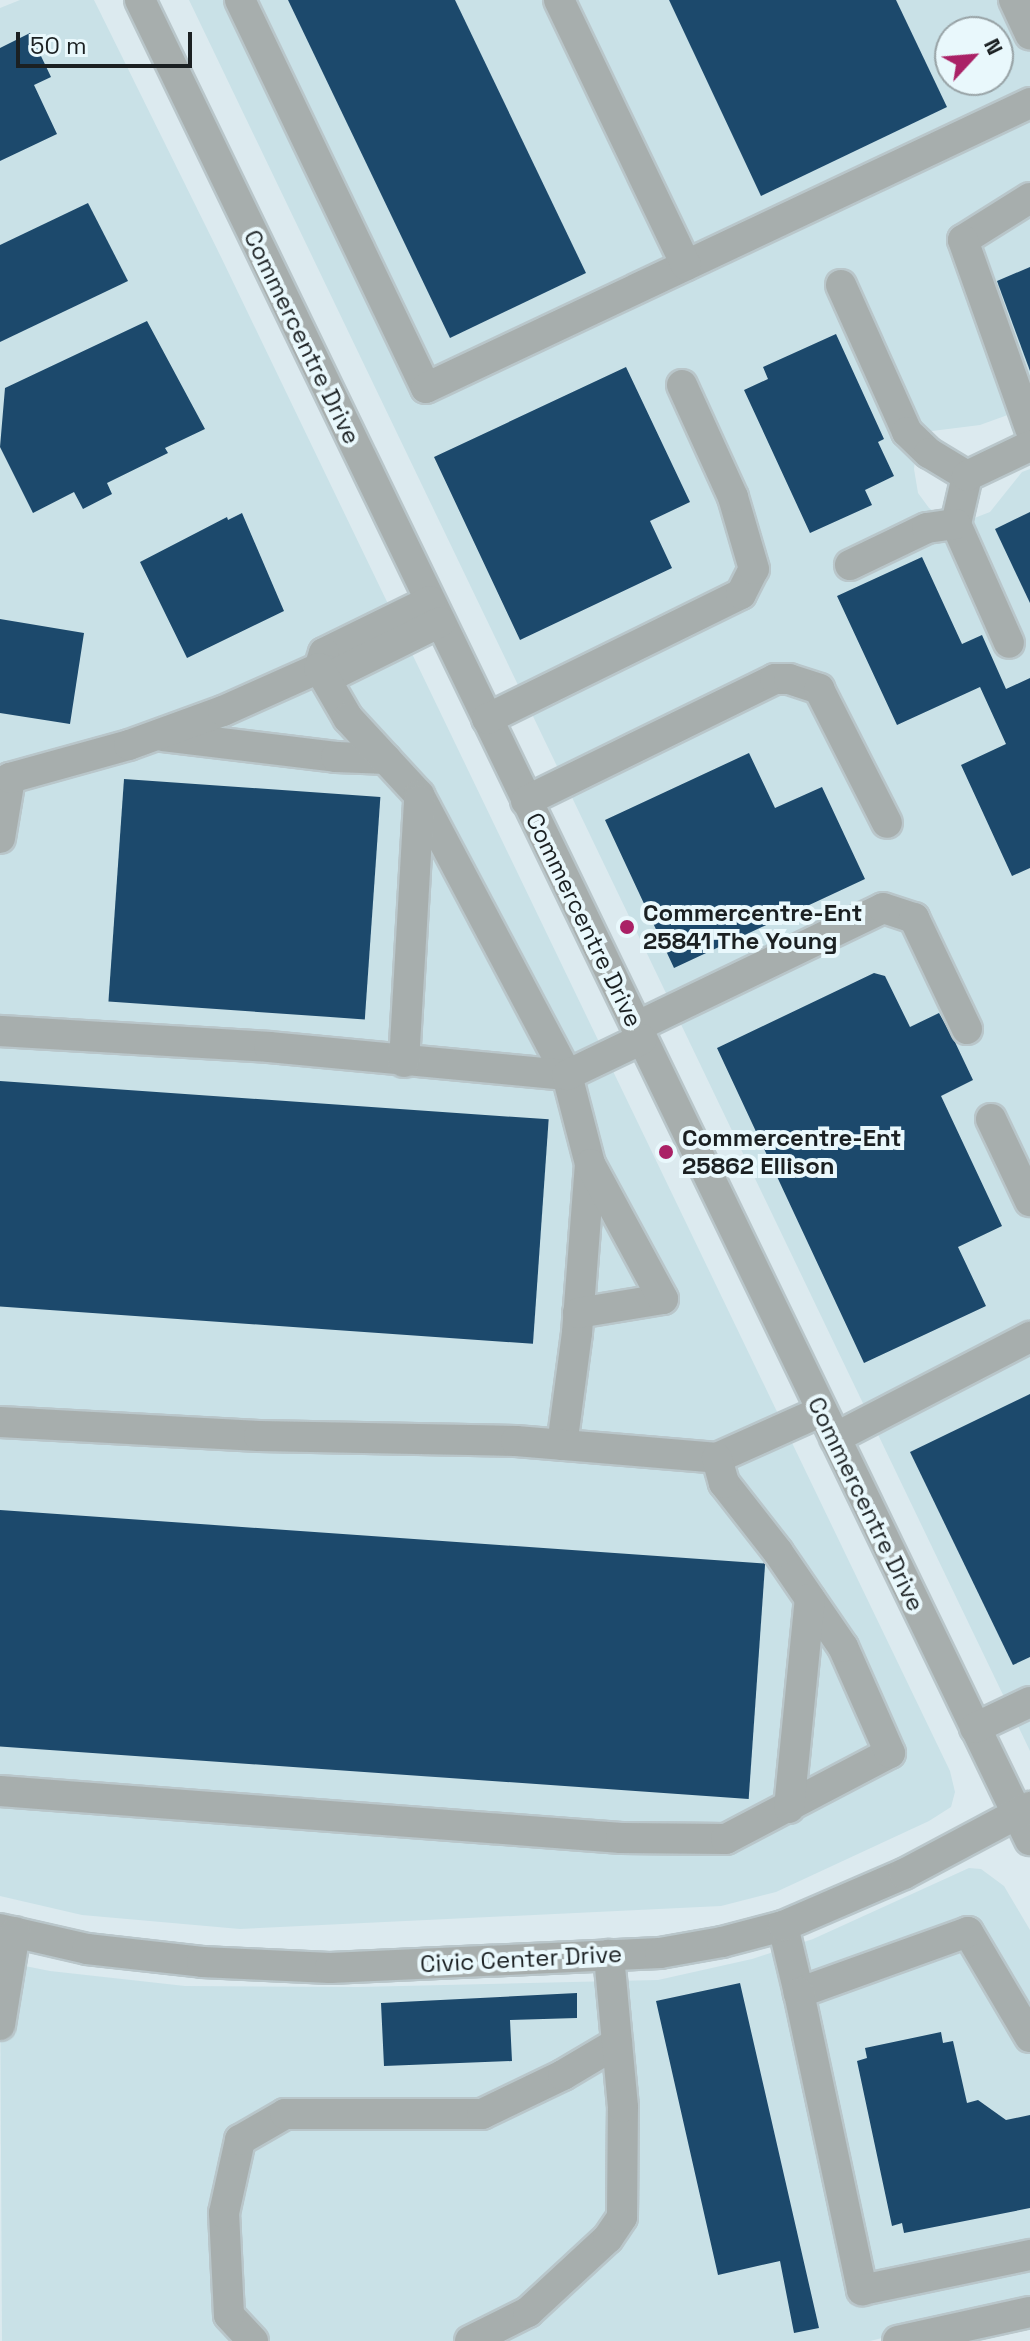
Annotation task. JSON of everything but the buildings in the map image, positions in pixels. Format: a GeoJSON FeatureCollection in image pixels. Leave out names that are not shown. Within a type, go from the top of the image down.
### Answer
{"type":"FeatureCollection","features":[{"type":"Feature","properties":{"kind":"street","name":"Commercentre Drive"},"geometry":{"type":"LineString","coordinates":[[140,0],[975,1728],[1026,1821]]}},
{"type":"Feature","properties":{"kind":"street"},"geometry":{"type":"LineString","coordinates":[[240,0],[426,388],[1030,103]]}},
{"type":"Feature","properties":{"kind":"street"},"geometry":{"type":"LineString","coordinates":[[559,0],[686,265]]}},
{"type":"Feature","properties":{"kind":"street"},"geometry":{"type":"LineString","coordinates":[[1014,0],[1030,34]]}},
{"type":"Feature","properties":{"kind":"street"},"geometry":{"type":"LineString","coordinates":[[1030,198],[963,240],[1030,428]]}},
{"type":"Feature","properties":{"kind":"street"},"geometry":{"type":"LineString","coordinates":[[841,285],[907,432],[929,453],[967,476]]}},
{"type":"Feature","properties":{"kind":"street"},"geometry":{"type":"LineString","coordinates":[[487,719],[741,594],[754,569],[733,497],[682,385]]}},
{"type":"Feature","properties":{"kind":"street"},"geometry":{"type":"LineString","coordinates":[[967,476],[1030,446]]}},
{"type":"Feature","properties":{"kind":"street"},"geometry":{"type":"LineString","coordinates":[[967,476],[956,524],[1009,643]]}},
{"type":"Feature","properties":{"kind":"street"},"geometry":{"type":"LineString","coordinates":[[850,565],[927,528],[956,524]]}},
{"type":"Feature","properties":{"kind":"street"},"geometry":{"type":"LineString","coordinates":[[0,838],[10,778],[158,735],[223,711],[319,668],[324,653],[435,612]]}},
{"type":"Feature","properties":{"kind":"street"},"geometry":{"type":"LineString","coordinates":[[319,668],[348,718],[419,795],[567,1075],[590,1164],[663,1299],[578,1313]]}},
{"type":"Feature","properties":{"kind":"street"},"geometry":{"type":"LineString","coordinates":[[526,801],[761,685],[775,679],[789,679],[819,689],[887,823]]}},
{"type":"Feature","properties":{"kind":"street"},"geometry":{"type":"LineString","coordinates":[[158,735],[336,757],[386,759]]}},
{"type":"Feature","properties":{"kind":"street"},"geometry":{"type":"LineString","coordinates":[[404,1062],[419,795]]}},
{"type":"Feature","properties":{"kind":"street"},"geometry":{"type":"LineString","coordinates":[[0,1031],[269,1047],[404,1062],[523,1068],[567,1075],[639,1033],[883,908],[914,918],[967,1029]]}},
{"type":"Feature","properties":{"kind":"street"},"geometry":{"type":"LineString","coordinates":[[991,1119],[1030,1201]]}},
{"type":"Feature","properties":{"kind":"street"},"geometry":{"type":"LineString","coordinates":[[562,1445],[578,1313],[590,1164]]}},
{"type":"Feature","properties":{"kind":"street"},"geometry":{"type":"LineString","coordinates":[[0,1422],[259,1436],[562,1445],[717,1458],[828,1424],[1030,1337]]}},
{"type":"Feature","properties":{"kind":"street"},"geometry":{"type":"LineString","coordinates":[[0,1791],[621,1838],[726,1839],[790,1796],[890,1753],[843,1647],[724,1483],[717,1458]]}},
{"type":"Feature","properties":{"kind":"street"},"geometry":{"type":"LineString","coordinates":[[790,1796],[810,1599]]}},
{"type":"Feature","properties":{"kind":"street"},"geometry":{"type":"LineString","coordinates":[[975,1728],[1030,1702]]}},
{"type":"Feature","properties":{"kind":"street","name":"Civic Center Drive"},"geometry":{"type":"LineString","coordinates":[[8,1930],[87,1949],[173,1959],[330,1968],[660,1953],[783,1926],[1026,1821]]}},
{"type":"Feature","properties":{"kind":"street"},"geometry":{"type":"LineString","coordinates":[[783,1926],[862,2290],[1030,2255]]}},
{"type":"Feature","properties":{"kind":"street"},"geometry":{"type":"LineString","coordinates":[[0,2025],[8,1930]]}},
{"type":"Feature","properties":{"kind":"street"},"geometry":{"type":"LineString","coordinates":[[799,1993],[968,1932],[1030,2037]]}},
{"type":"Feature","properties":{"kind":"street"},"geometry":{"type":"LineString","coordinates":[[470,2341],[528,2312],[608,2238],[622,2217],[623,2107],[609,1955]]}},
{"type":"Feature","properties":{"kind":"street"},"geometry":{"type":"LineString","coordinates":[[253,2341],[229,2315],[224,2213],[240,2140],[285,2114],[482,2114],[563,2075],[617,2043]]}},
{"type":"Feature","properties":{"kind":"street"},"geometry":{"type":"LineString","coordinates":[[898,2341],[1030,2312]]}},
{"type":"Feature","properties":{"kind":"shaded area"},"geometry":{"type":"Polygon","coordinates":[[[20,0],[94,0],[221,257],[950,1771],[955,1792],[951,1807],[929,1821],[776,1892],[721,1906],[240,1929],[82,1915],[0,1896],[0,8],[20,0]]]}},
{"type":"Feature","properties":{"kind":"shaded area"},"geometry":{"type":"Polygon","coordinates":[[[189,0],[1030,0],[1030,407],[980,425],[932,431],[916,451],[914,469],[918,493],[929,508],[943,518],[964,522],[990,512],[1022,472],[1030,469],[1030,1751],[189,0]]]}},
{"type":"Feature","properties":{"kind":"shaded area"},"geometry":{"type":"Polygon","coordinates":[[[969,1868],[981,1869],[1004,1886],[1030,1930],[1030,2301],[870,2341],[2,2341],[0,1961],[50,1971],[185,1986],[358,1987],[658,1980],[752,1959],[813,1939],[969,1868]]]}},
{"type":"Feature","properties":{"kind":"place","name":"Commercentre-Ent 25841 The Young"},"geometry":{"type":"Point","coordinates":[627,927]}},
{"type":"Feature","properties":{"kind":"place","name":"Commercentre-Ent 25862 Ellison"},"geometry":{"type":"Point","coordinates":[666,1152]}}]}
